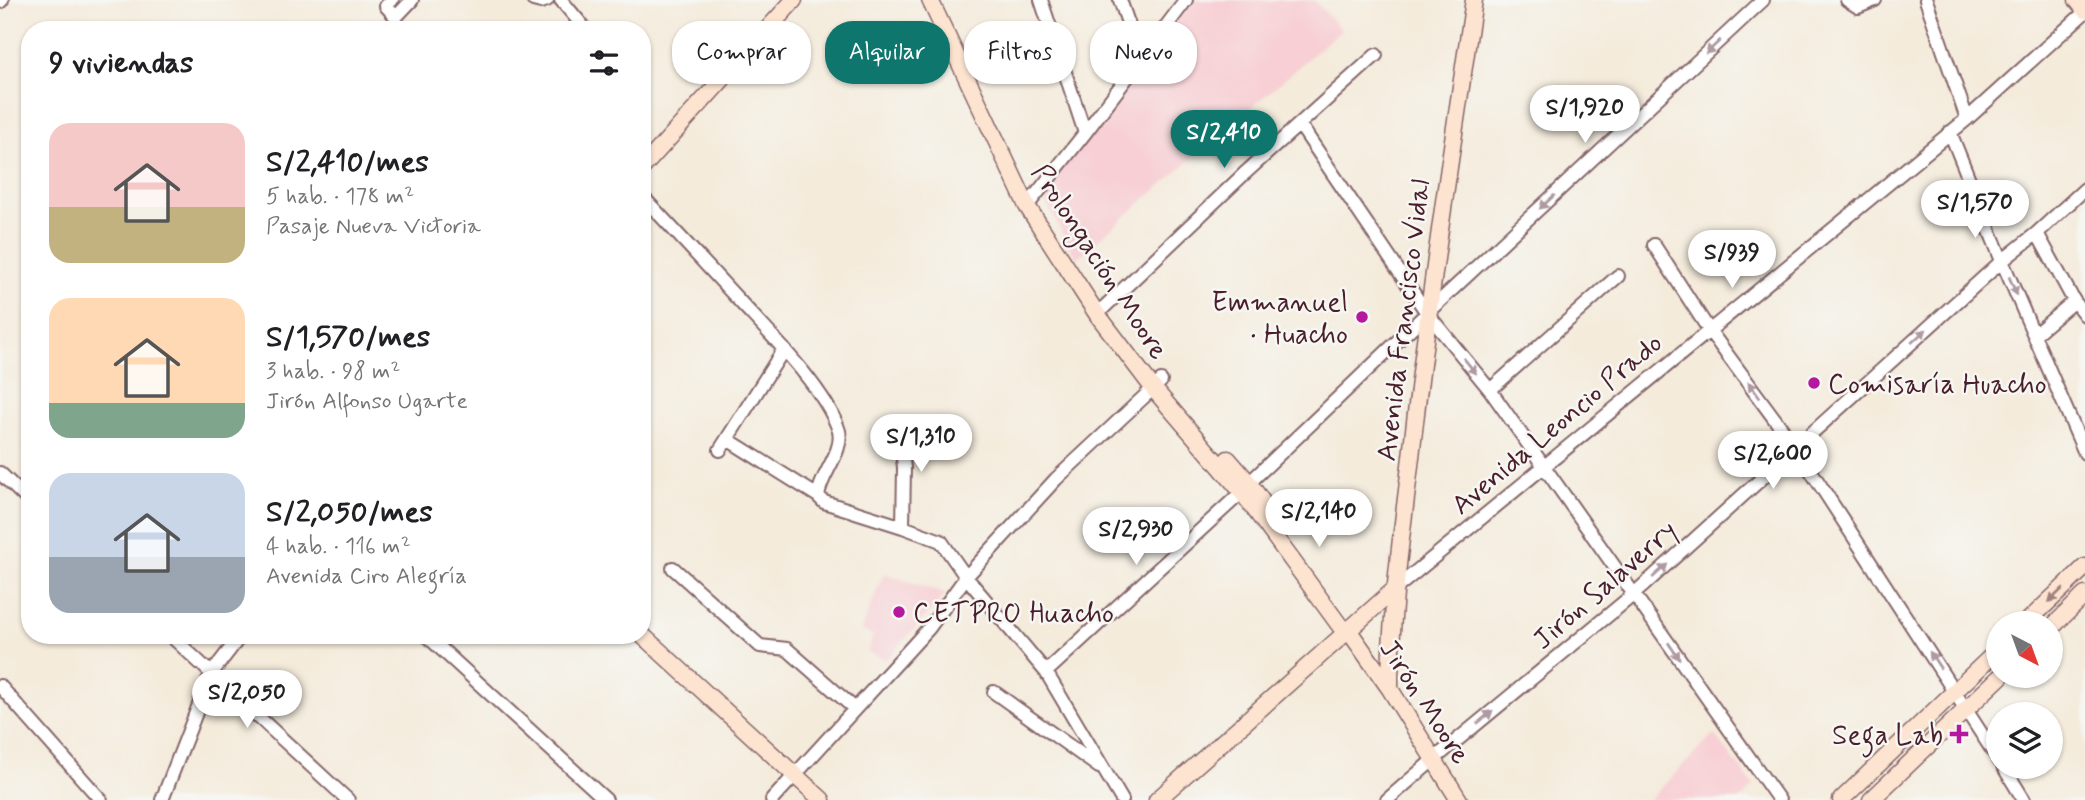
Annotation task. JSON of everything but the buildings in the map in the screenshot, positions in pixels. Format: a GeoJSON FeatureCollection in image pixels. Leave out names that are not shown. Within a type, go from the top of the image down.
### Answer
{"type":"FeatureCollection","features":[{"type":"Feature","properties":{"kind":"street"},"geometry":{"type":"LineString","coordinates":[[389,3],[396,17],[412,0]]}},
{"type":"Feature","properties":{"kind":"street"},"geometry":{"type":"LineString","coordinates":[[533,0],[547,0]]}},
{"type":"Feature","properties":{"kind":"street"},"geometry":{"type":"LineString","coordinates":[[561,0],[579,21]]}},
{"type":"Feature","properties":{"kind":"street"},"geometry":{"type":"LineString","coordinates":[[651,158],[794,0]]}},
{"type":"Feature","properties":{"kind":"street","name":"Prolongación Moore"},"geometry":{"type":"LineString","coordinates":[[930,0],[1030,202],[1100,311],[1157,384],[1245,488]]}},
{"type":"Feature","properties":{"kind":"street","name":"Prolongación Moore"},"geometry":{"type":"LineString","coordinates":[[940,0],[1030,202]]}},
{"type":"Feature","properties":{"kind":"street"},"geometry":{"type":"LineString","coordinates":[[1041,0],[1085,133]]}},
{"type":"Feature","properties":{"kind":"street"},"geometry":{"type":"LineString","coordinates":[[1120,0],[1127,21]]}},
{"type":"Feature","properties":{"kind":"street"},"geometry":{"type":"LineString","coordinates":[[1170,21],[1186,0]]}},
{"type":"Feature","properties":{"kind":"street","name":"Avenida Francisco Vidal"},"geometry":{"type":"LineString","coordinates":[[1390,690],[1390,644],[1395,590],[1427,313],[1474,0]]}},
{"type":"Feature","properties":{"kind":"street"},"geometry":{"type":"LineString","coordinates":[[1046,673],[1763,0]]}},
{"type":"Feature","properties":{"kind":"street"},"geometry":{"type":"LineString","coordinates":[[1847,0],[1858,8],[1875,0]]}},
{"type":"Feature","properties":{"kind":"street"},"geometry":{"type":"LineString","coordinates":[[1926,0],[1967,119]]}},
{"type":"Feature","properties":{"kind":"street"},"geometry":{"type":"LineString","coordinates":[[2077,0],[2085,11]]}},
{"type":"Feature","properties":{"kind":"street","name":"Avenida Leoncio Prado"},"geometry":{"type":"LineString","coordinates":[[1157,800],[1395,590],[1967,119],[2085,11]]}},
{"type":"Feature","properties":{"kind":"street"},"geometry":{"type":"LineString","coordinates":[[1100,311],[1244,174],[1376,55]]}},
{"type":"Feature","properties":{"kind":"street"},"geometry":{"type":"LineString","coordinates":[[1030,202],[1123,84]]}},
{"type":"Feature","properties":{"kind":"street"},"geometry":{"type":"LineString","coordinates":[[1300,125],[1427,313],[1490,390],[1779,800]]}},
{"type":"Feature","properties":{"kind":"street"},"geometry":{"type":"LineString","coordinates":[[1950,132],[2001,261],[2085,453]]}},
{"type":"Feature","properties":{"kind":"street","name":"Jirón Salaverry"},"geometry":{"type":"LineString","coordinates":[[1387,800],[1634,594],[2001,261],[2037,233],[2085,189]]}},
{"type":"Feature","properties":{"kind":"street"},"geometry":{"type":"LineString","coordinates":[[651,206],[784,349],[825,402],[839,432],[839,446],[819,488],[818,496]]}},
{"type":"Feature","properties":{"kind":"street"},"geometry":{"type":"LineString","coordinates":[[2037,233],[2085,316]]}},
{"type":"Feature","properties":{"kind":"street"},"geometry":{"type":"LineString","coordinates":[[1654,244],[1709,330],[1796,448],[1986,740]]}},
{"type":"Feature","properties":{"kind":"street"},"geometry":{"type":"LineString","coordinates":[[1490,390],[1619,276]]}},
{"type":"Feature","properties":{"kind":"street"},"geometry":{"type":"LineString","coordinates":[[2034,335],[2074,301]]}},
{"type":"Feature","properties":{"kind":"street"},"geometry":{"type":"LineString","coordinates":[[784,349],[723,445],[818,496],[824,502],[941,541],[966,577],[1046,673],[1122,800]]}},
{"type":"Feature","properties":{"kind":"street"},"geometry":{"type":"LineString","coordinates":[[772,800],[929,628],[966,577],[1056,480],[1157,384]]}},
{"type":"Feature","properties":{"kind":"street"},"geometry":{"type":"LineString","coordinates":[[899,424],[904,468],[903,527]]}},
{"type":"Feature","properties":{"kind":"street"},"geometry":{"type":"LineString","coordinates":[[0,473],[21,493]]}},
{"type":"Feature","properties":{"kind":"street","name":"Jirón Moore"},"geometry":{"type":"LineString","coordinates":[[1245,488],[1340,626],[1349,631],[1390,690],[1459,800]]}},
{"type":"Feature","properties":{"kind":"street"},"geometry":{"type":"LineString","coordinates":[[2039,611],[2085,567]]}},
{"type":"Feature","properties":{"kind":"street"},"geometry":{"type":"LineString","coordinates":[[673,568],[760,646],[787,649],[855,709]]}},
{"type":"Feature","properties":{"kind":"street"},"geometry":{"type":"LineString","coordinates":[[2063,616],[2085,595]]}},
{"type":"Feature","properties":{"kind":"street"},"geometry":{"type":"LineString","coordinates":[[651,643],[822,800]]}},
{"type":"Feature","properties":{"kind":"street"},"geometry":{"type":"LineString","coordinates":[[179,644],[348,800]]}},
{"type":"Feature","properties":{"kind":"street"},"geometry":{"type":"LineString","coordinates":[[162,800],[211,674],[234,644]]}},
{"type":"Feature","properties":{"kind":"street"},"geometry":{"type":"LineString","coordinates":[[436,644],[606,800]]}},
{"type":"Feature","properties":{"kind":"street"},"geometry":{"type":"LineString","coordinates":[[1841,800],[1986,661]]}},
{"type":"Feature","properties":{"kind":"street"},"geometry":{"type":"LineString","coordinates":[[0,686],[101,800]]}},
{"type":"Feature","properties":{"kind":"street"},"geometry":{"type":"LineString","coordinates":[[1871,800],[1989,688]]}},
{"type":"Feature","properties":{"kind":"street"},"geometry":{"type":"LineString","coordinates":[[994,692],[1102,769]]}},
{"type":"Feature","properties":{"kind":"street"},"geometry":{"type":"LineString","coordinates":[[2011,779],[2024,800]]}},
{"type":"Feature","properties":{"kind":"shaded area"},"geometry":{"type":"Polygon","coordinates":[[[1193,0],[1314,0],[1341,30],[1076,259],[1041,193],[1127,84],[1197,84],[1197,21],[1176,21],[1193,0]]]}},
{"type":"Feature","properties":{"kind":"shaded area","name":"CETPRO Huacho"},"geometry":{"type":"Polygon","coordinates":[[[884,573],[946,594],[886,660],[867,652],[873,636],[861,630],[884,573]]]}},
{"type":"Feature","properties":{"kind":"shaded area"},"geometry":{"type":"Polygon","coordinates":[[[1714,734],[1754,786],[1740,800],[1649,800],[1714,734]]]}},
{"type":"Feature","properties":{"kind":"place","name":"Emmanuel · Huacho"},"geometry":{"type":"Point","coordinates":[1362,317]}},
{"type":"Feature","properties":{"kind":"place","name":"Comisaría Huacho"},"geometry":{"type":"Point","coordinates":[1814,383]}},
{"type":"Feature","properties":{"kind":"place","name":"CETPRO Huacho"},"geometry":{"type":"Point","coordinates":[899,612]}},
{"type":"Feature","properties":{"kind":"place","name":"Sega Lab"},"geometry":{"type":"Point","coordinates":[1959,734]}}]}
